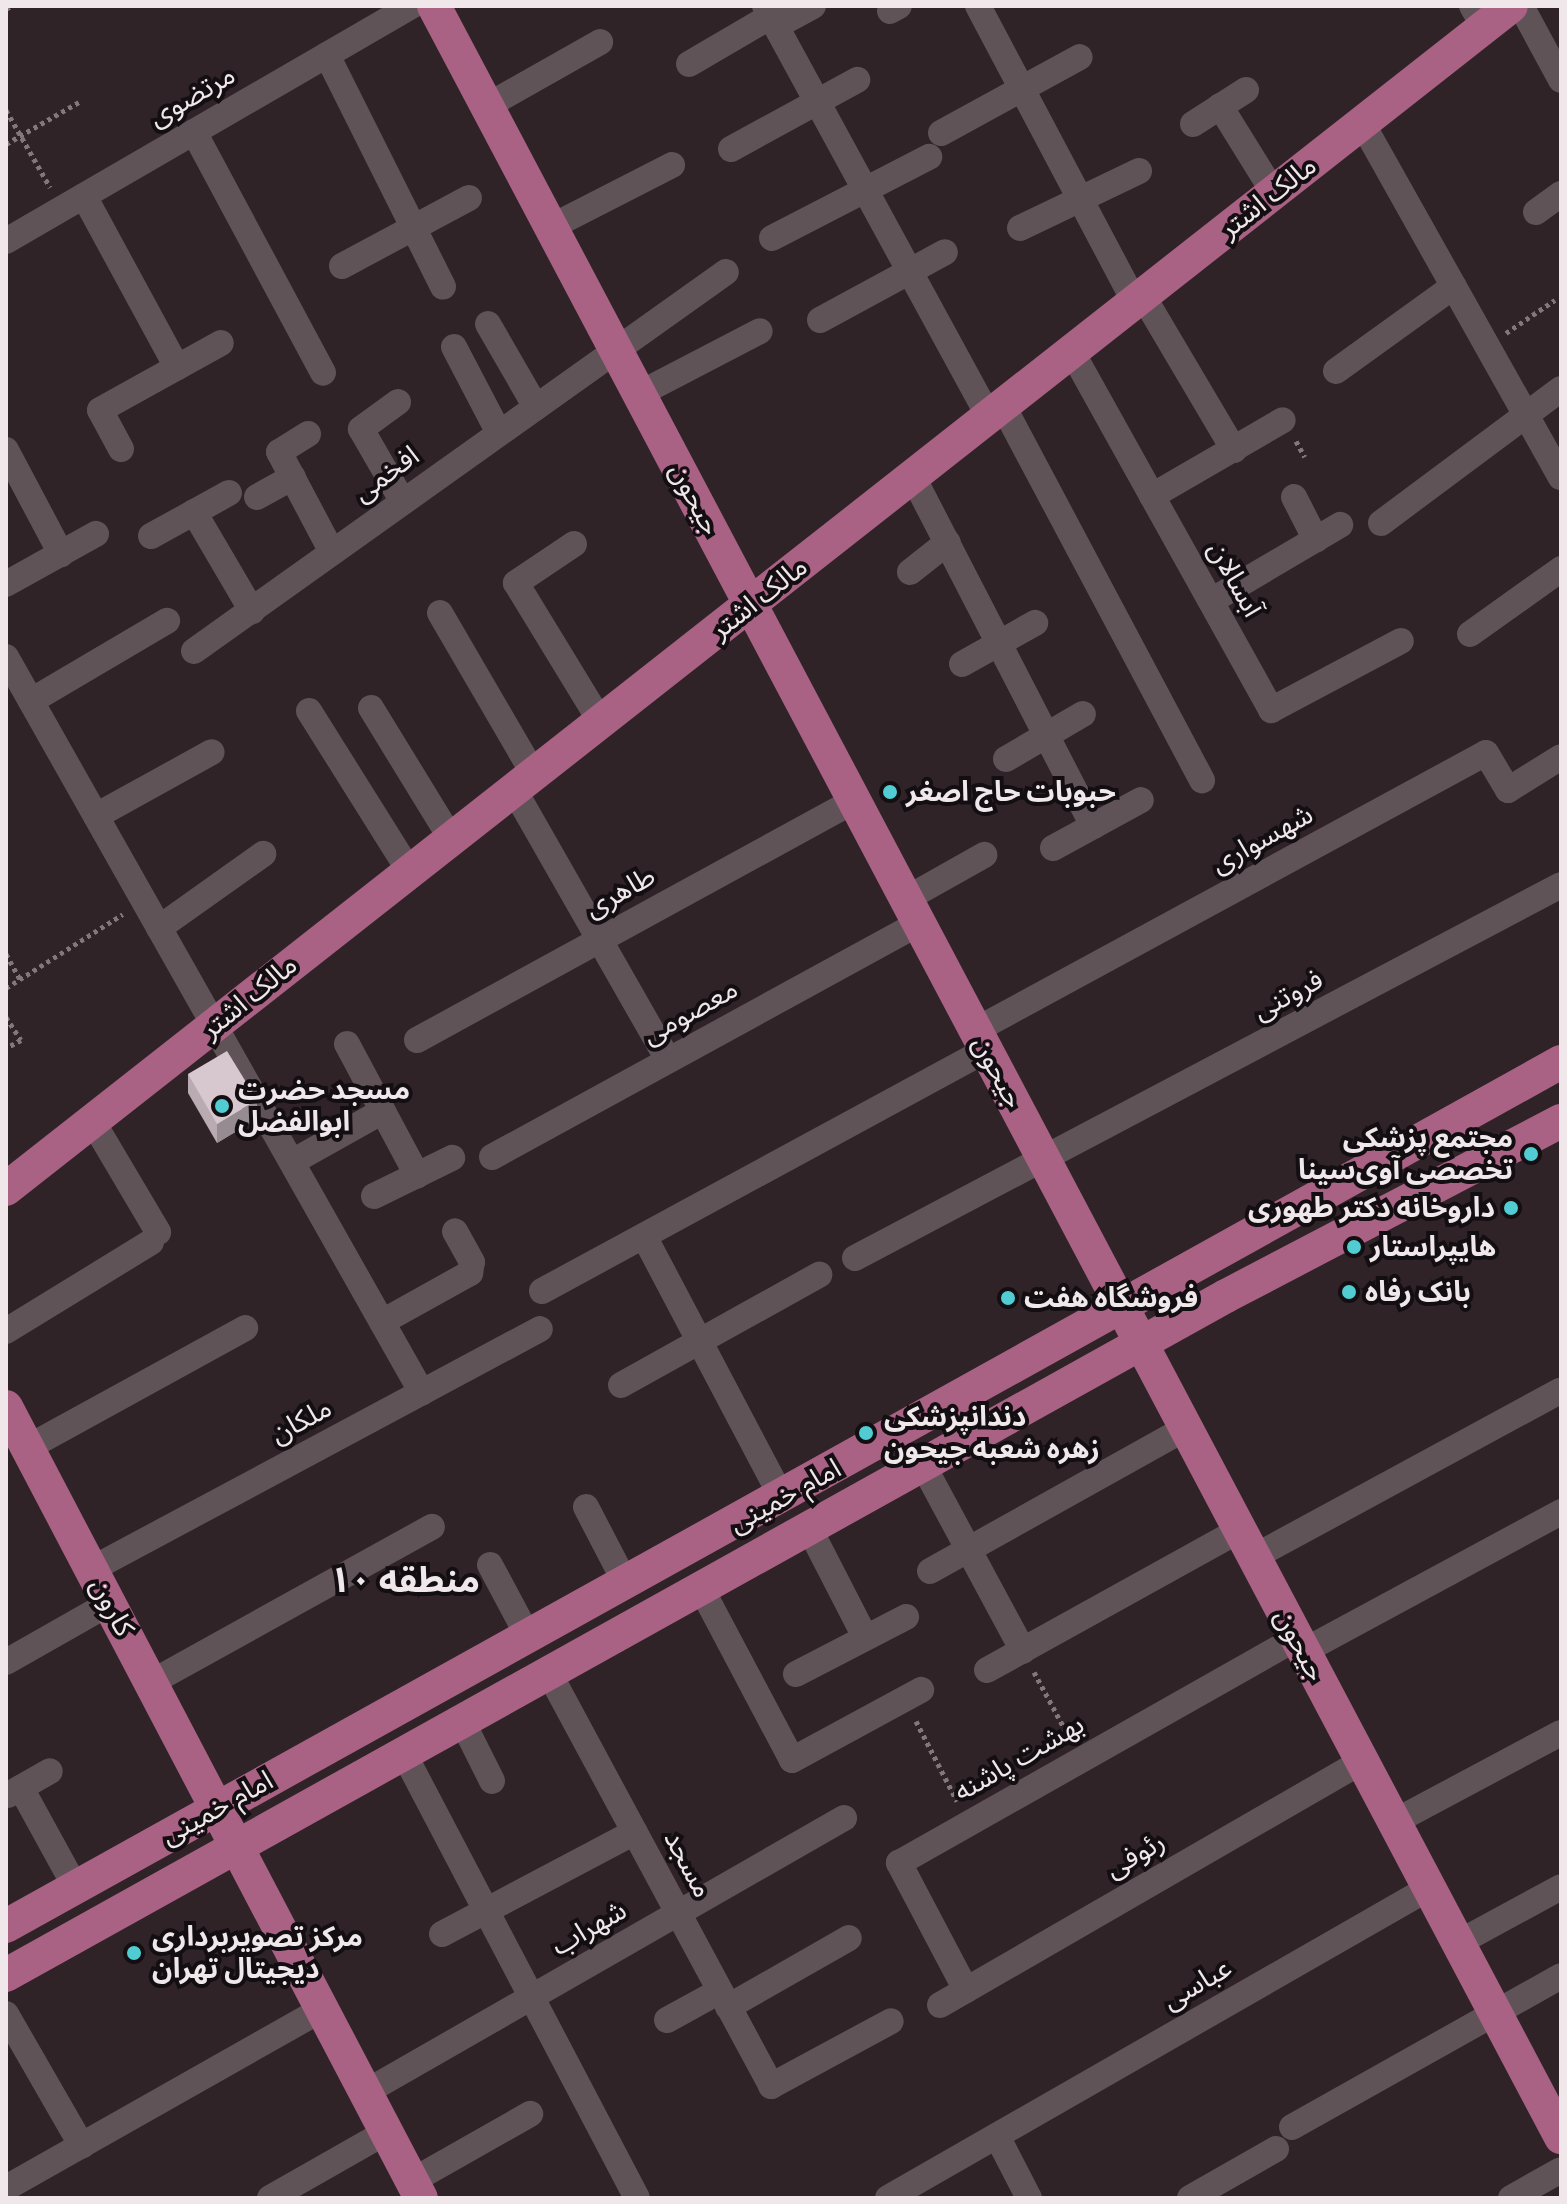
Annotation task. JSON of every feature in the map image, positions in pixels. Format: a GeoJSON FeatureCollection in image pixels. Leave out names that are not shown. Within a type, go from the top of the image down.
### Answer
{"type":"FeatureCollection","features":[{"type":"Feature","properties":{"kind":"main road","name":"جیحون"},"geometry":{"type":"LineString","coordinates":[[434,6],[1561,2137]]}},
{"type":"Feature","properties":{"kind":"main road","name":"مالک اشتر"},"geometry":{"type":"LineString","coordinates":[[6,1189],[408,869],[751,605],[1362,123],[1478,17],[1511,6]]}},
{"type":"Feature","properties":{"kind":"main road","name":"امام خمینی"},"geometry":{"type":"LineString","coordinates":[[6,1926],[782,1498],[1561,1062]]}},
{"type":"Feature","properties":{"kind":"main road","name":"امام خمینی"},"geometry":{"type":"LineString","coordinates":[[6,1975],[1141,1343],[1561,1121]]}},
{"type":"Feature","properties":{"kind":"main road"},"geometry":{"type":"LineString","coordinates":[[1227,1248],[1219,1269],[1225,1282],[1245,1287]]}},
{"type":"Feature","properties":{"kind":"main road","name":"کارون"},"geometry":{"type":"LineString","coordinates":[[6,1407],[238,1845]]}},
{"type":"Feature","properties":{"kind":"main road"},"geometry":{"type":"LineString","coordinates":[[238,1845],[416,2190]]}},
{"type":"Feature","properties":{"kind":"street","name":"مرتضوی"},"geometry":{"type":"LineString","coordinates":[[6,241],[411,6]]}},
{"type":"Feature","properties":{"kind":"street"},"geometry":{"type":"LineString","coordinates":[[689,64],[771,16],[813,6]]}},
{"type":"Feature","properties":{"kind":"street"},"geometry":{"type":"LineString","coordinates":[[978,6],[1080,199],[1234,450]]}},
{"type":"Feature","properties":{"kind":"street"},"geometry":{"type":"LineString","coordinates":[[1521,6],[1561,80]]}},
{"type":"Feature","properties":{"kind":"street"},"geometry":{"type":"LineString","coordinates":[[771,16],[911,272],[996,412],[1202,780]]}},
{"type":"Feature","properties":{"kind":"street"},"geometry":{"type":"LineString","coordinates":[[487,106],[600,42]]}},
{"type":"Feature","properties":{"kind":"street"},"geometry":{"type":"LineString","coordinates":[[327,55],[443,287]]}},
{"type":"Feature","properties":{"kind":"street"},"geometry":{"type":"LineString","coordinates":[[941,133],[1080,57]]}},
{"type":"Feature","properties":{"kind":"street"},"geometry":{"type":"LineString","coordinates":[[731,149],[857,80]]}},
{"type":"Feature","properties":{"kind":"street"},"geometry":{"type":"LineString","coordinates":[[1193,124],[1246,90]]}},
{"type":"Feature","properties":{"kind":"street"},"geometry":{"type":"LineString","coordinates":[[1220,106],[1274,193]]}},
{"type":"Feature","properties":{"kind":"street"},"geometry":{"type":"LineString","coordinates":[[1362,123],[1561,477]]}},
{"type":"Feature","properties":{"kind":"street"},"geometry":{"type":"LineString","coordinates":[[194,132],[323,373]]}},
{"type":"Feature","properties":{"kind":"street"},"geometry":{"type":"LineString","coordinates":[[772,238],[929,157]]}},
{"type":"Feature","properties":{"kind":"street"},"geometry":{"type":"LineString","coordinates":[[551,227],[672,165]]}},
{"type":"Feature","properties":{"kind":"street"},"geometry":{"type":"LineString","coordinates":[[1020,228],[1139,171]]}},
{"type":"Feature","properties":{"kind":"street"},"geometry":{"type":"LineString","coordinates":[[1536,212],[1561,194]]}},
{"type":"Feature","properties":{"kind":"street"},"geometry":{"type":"LineString","coordinates":[[342,266],[469,198]]}},
{"type":"Feature","properties":{"kind":"street"},"geometry":{"type":"LineString","coordinates":[[74,202],[177,367]]}},
{"type":"Feature","properties":{"kind":"street"},"geometry":{"type":"LineString","coordinates":[[820,320],[945,252]]}},
{"type":"Feature","properties":{"kind":"street","name":"افخمی"},"geometry":{"type":"LineString","coordinates":[[194,651],[726,272]]}},
{"type":"Feature","properties":{"kind":"street"},"geometry":{"type":"LineString","coordinates":[[1336,371],[1454,286]]}},
{"type":"Feature","properties":{"kind":"street"},"geometry":{"type":"LineString","coordinates":[[488,324],[536,407]]}},
{"type":"Feature","properties":{"kind":"street"},"geometry":{"type":"LineString","coordinates":[[639,394],[760,331]]}},
{"type":"Feature","properties":{"kind":"street"},"geometry":{"type":"LineString","coordinates":[[121,449],[100,410],[221,343]]}},
{"type":"Feature","properties":{"kind":"street"},"geometry":{"type":"LineString","coordinates":[[454,347],[499,433]]}},
{"type":"Feature","properties":{"kind":"street","name":"آبسالان"},"geometry":{"type":"LineString","coordinates":[[1072,352],[1271,710],[1401,641]]}},
{"type":"Feature","properties":{"kind":"street"},"geometry":{"type":"LineString","coordinates":[[1381,523],[1561,389]]}},
{"type":"Feature","properties":{"kind":"street"},"geometry":{"type":"LineString","coordinates":[[398,402],[361,429],[403,502]]}},
{"type":"Feature","properties":{"kind":"street"},"geometry":{"type":"LineString","coordinates":[[1152,496],[1283,420]]}},
{"type":"Feature","properties":{"kind":"street"},"geometry":{"type":"LineString","coordinates":[[308,434],[279,452],[332,552]]}},
{"type":"Feature","properties":{"kind":"street"},"geometry":{"type":"LineString","coordinates":[[6,450],[61,554]]}},
{"type":"Feature","properties":{"kind":"street"},"geometry":{"type":"LineString","coordinates":[[257,497],[293,477]]}},
{"type":"Feature","properties":{"kind":"street"},"geometry":{"type":"LineString","coordinates":[[913,477],[1093,826]]}},
{"type":"Feature","properties":{"kind":"street"},"geometry":{"type":"LineString","coordinates":[[151,536],[229,493]]}},
{"type":"Feature","properties":{"kind":"street"},"geometry":{"type":"LineString","coordinates":[[1294,497],[1316,540]]}},
{"type":"Feature","properties":{"kind":"street"},"geometry":{"type":"LineString","coordinates":[[194,512],[252,611]]}},
{"type":"Feature","properties":{"kind":"street"},"geometry":{"type":"LineString","coordinates":[[1211,601],[1340,525]]}},
{"type":"Feature","properties":{"kind":"street"},"geometry":{"type":"LineString","coordinates":[[6,584],[96,534]]}},
{"type":"Feature","properties":{"kind":"street"},"geometry":{"type":"LineString","coordinates":[[910,572],[948,542]]}},
{"type":"Feature","properties":{"kind":"street"},"geometry":{"type":"LineString","coordinates":[[574,544],[516,583],[599,719]]}},
{"type":"Feature","properties":{"kind":"street"},"geometry":{"type":"LineString","coordinates":[[1470,634],[1561,569]]}},
{"type":"Feature","properties":{"kind":"street"},"geometry":{"type":"LineString","coordinates":[[440,613],[522,780],[668,1060]]}},
{"type":"Feature","properties":{"kind":"street"},"geometry":{"type":"LineString","coordinates":[[31,701],[167,621]]}},
{"type":"Feature","properties":{"kind":"street"},"geometry":{"type":"LineString","coordinates":[[962,664],[1035,623]]}},
{"type":"Feature","properties":{"kind":"street"},"geometry":{"type":"LineString","coordinates":[[6,657],[422,1393]]}},
{"type":"Feature","properties":{"kind":"street"},"geometry":{"type":"LineString","coordinates":[[371,708],[450,837]]}},
{"type":"Feature","properties":{"kind":"street"},"geometry":{"type":"LineString","coordinates":[[309,711],[408,869]]}},
{"type":"Feature","properties":{"kind":"street"},"geometry":{"type":"LineString","coordinates":[[1006,759],[1083,714]]}},
{"type":"Feature","properties":{"kind":"street"},"geometry":{"type":"LineString","coordinates":[[96,816],[212,752]]}},
{"type":"Feature","properties":{"kind":"street","name":"شهسواری"},"geometry":{"type":"LineString","coordinates":[[981,1040],[1486,753],[1508,790],[1561,757]]}},
{"type":"Feature","properties":{"kind":"street"},"geometry":{"type":"LineString","coordinates":[[1053,848],[1141,800]]}},
{"type":"Feature","properties":{"kind":"street","name":"طاهری"},"geometry":{"type":"LineString","coordinates":[[417,1040],[854,801]]}},
{"type":"Feature","properties":{"kind":"street"},"geometry":{"type":"LineString","coordinates":[[159,928],[263,854]]}},
{"type":"Feature","properties":{"kind":"street","name":"معصومی"},"geometry":{"type":"LineString","coordinates":[[492,1157],[668,1060],[913,911],[984,855]]}},
{"type":"Feature","properties":{"kind":"street","name":"فروتنی"},"geometry":{"type":"LineString","coordinates":[[855,1258],[1045,1161],[1561,885]]}},
{"type":"Feature","properties":{"kind":"street"},"geometry":{"type":"LineString","coordinates":[[542,1291],[644,1236],[981,1040]]}},
{"type":"Feature","properties":{"kind":"street"},"geometry":{"type":"LineString","coordinates":[[347,1044],[417,1175]]}},
{"type":"Feature","properties":{"kind":"street"},"geometry":{"type":"LineString","coordinates":[[292,1162],[383,1111]]}},
{"type":"Feature","properties":{"kind":"street"},"geometry":{"type":"LineString","coordinates":[[6,1331],[154,1237],[93,1122]]}},
{"type":"Feature","properties":{"kind":"street"},"geometry":{"type":"LineString","coordinates":[[374,1196],[452,1158]]}},
{"type":"Feature","properties":{"kind":"street"},"geometry":{"type":"LineString","coordinates":[[382,1322],[463,1277],[473,1268],[455,1231]]}},
{"type":"Feature","properties":{"kind":"street"},"geometry":{"type":"LineString","coordinates":[[644,1236],[782,1498]]}},
{"type":"Feature","properties":{"kind":"street"},"geometry":{"type":"LineString","coordinates":[[621,1385],[819,1275]]}},
{"type":"Feature","properties":{"kind":"street"},"geometry":{"type":"LineString","coordinates":[[27,1448],[245,1328]]}},
{"type":"Feature","properties":{"kind":"street","name":"ملکان"},"geometry":{"type":"LineString","coordinates":[[92,1569],[540,1329]]}},
{"type":"Feature","properties":{"kind":"street"},"geometry":{"type":"LineString","coordinates":[[987,1670],[1561,1390]]}},
{"type":"Feature","properties":{"kind":"street"},"geometry":{"type":"LineString","coordinates":[[930,1571],[1186,1428]]}},
{"type":"Feature","properties":{"kind":"street"},"geometry":{"type":"LineString","coordinates":[[923,1465],[1023,1651]]}},
{"type":"Feature","properties":{"kind":"street"},"geometry":{"type":"LineString","coordinates":[[586,1507],[626,1584]]}},
{"type":"Feature","properties":{"kind":"street","name":"بهشت پاشنه"},"geometry":{"type":"LineString","coordinates":[[966,1990],[899,1863],[1081,1759],[1561,1512]]}},
{"type":"Feature","properties":{"kind":"street"},"geometry":{"type":"LineString","coordinates":[[152,1682],[432,1527]]}},
{"type":"Feature","properties":{"kind":"street"},"geometry":{"type":"LineString","coordinates":[[809,1528],[865,1637]]}},
{"type":"Feature","properties":{"kind":"street"},"geometry":{"type":"LineString","coordinates":[[490,1565],[529,1638]]}},
{"type":"Feature","properties":{"kind":"street"},"geometry":{"type":"LineString","coordinates":[[702,1590],[792,1760],[913,1695]]}},
{"type":"Feature","properties":{"kind":"street"},"geometry":{"type":"LineString","coordinates":[[6,1662],[110,1603]]}},
{"type":"Feature","properties":{"kind":"street"},"geometry":{"type":"LineString","coordinates":[[796,1674],[906,1617]]}},
{"type":"Feature","properties":{"kind":"street","name":"مسجد"},"geometry":{"type":"LineString","coordinates":[[549,1673],[771,2086],[891,2021]]}},
{"type":"Feature","properties":{"kind":"street"},"geometry":{"type":"LineString","coordinates":[[462,1721],[492,1781]]}},
{"type":"Feature","properties":{"kind":"street"},"geometry":{"type":"LineString","coordinates":[[1394,1822],[1561,1733]]}},
{"type":"Feature","properties":{"kind":"street"},"geometry":{"type":"LineString","coordinates":[[404,1754],[637,2198]]}},
{"type":"Feature","properties":{"kind":"street","name":"رئوفی"},"geometry":{"type":"LineString","coordinates":[[940,2005],[1362,1761]]}},
{"type":"Feature","properties":{"kind":"street"},"geometry":{"type":"LineString","coordinates":[[50,1771],[13,1792],[76,1888]]}},
{"type":"Feature","properties":{"kind":"street","name":"شهراب"},"geometry":{"type":"LineString","coordinates":[[366,2092],[844,1818]]}},
{"type":"Feature","properties":{"kind":"street"},"geometry":{"type":"LineString","coordinates":[[442,1934],[635,1832]]}},
{"type":"Feature","properties":{"kind":"street"},"geometry":{"type":"LineString","coordinates":[[1458,1943],[1561,1887]]}},
{"type":"Feature","properties":{"kind":"street","name":"عباسی"},"geometry":{"type":"LineString","coordinates":[[888,2198],[1429,1888]]}},
{"type":"Feature","properties":{"kind":"street"},"geometry":{"type":"LineString","coordinates":[[667,2020],[724,1999],[849,1938]]}},
{"type":"Feature","properties":{"kind":"street"},"geometry":{"type":"LineString","coordinates":[[1292,2127],[1561,1976]]}},
{"type":"Feature","properties":{"kind":"street"},"geometry":{"type":"LineString","coordinates":[[6,2188],[323,2009]]}},
{"type":"Feature","properties":{"kind":"street"},"geometry":{"type":"LineString","coordinates":[[6,2014],[82,2146]]}},
{"type":"Feature","properties":{"kind":"street"},"geometry":{"type":"LineString","coordinates":[[416,2190],[530,2114]]}},
{"type":"Feature","properties":{"kind":"street"},"geometry":{"type":"LineString","coordinates":[[270,2198],[386,2132]]}},
{"type":"Feature","properties":{"kind":"street"},"geometry":{"type":"LineString","coordinates":[[997,2136],[1029,2198]]}},
{"type":"Feature","properties":{"kind":"street"},"geometry":{"type":"LineString","coordinates":[[1190,2198],[1276,2149]]}},
{"type":"Feature","properties":{"kind":"street"},"geometry":{"type":"LineString","coordinates":[[1511,2198],[1561,2170]]}},
{"type":"Feature","properties":{"kind":"path"},"geometry":{"type":"LineString","coordinates":[[6,9],[11,6]]}},
{"type":"Feature","properties":{"kind":"path"},"geometry":{"type":"LineString","coordinates":[[6,144],[79,102]]}},
{"type":"Feature","properties":{"kind":"path"},"geometry":{"type":"LineString","coordinates":[[6,110],[21,136],[74,202]]}},
{"type":"Feature","properties":{"kind":"path"},"geometry":{"type":"LineString","coordinates":[[1487,346],[1555,300]]}},
{"type":"Feature","properties":{"kind":"path"},"geometry":{"type":"LineString","coordinates":[[6,988],[144,901]]}},
{"type":"Feature","properties":{"kind":"path"},"geometry":{"type":"LineString","coordinates":[[6,954],[20,979]]}},
{"type":"Feature","properties":{"kind":"path"},"geometry":{"type":"LineString","coordinates":[[6,1017],[21,1040],[6,1048]]}},
{"type":"Feature","properties":{"kind":"path"},"geometry":{"type":"LineString","coordinates":[[1023,1651],[1081,1759]]}},
{"type":"Feature","properties":{"kind":"path"},"geometry":{"type":"LineString","coordinates":[[913,1695],[969,1823]]}},
{"type":"Feature","properties":{"kind":"building"},"geometry":{"type":"Polygon","coordinates":[[[227,1051],[257,1100],[217,1124],[188,1074],[227,1051]]]}},
{"type":"Feature","properties":{"kind":"place","name":"حبوبات حاج اصغر"},"geometry":{"type":"Point","coordinates":[890,792]}},
{"type":"Feature","properties":{"kind":"place","name":"مسجد حضرت ابوالفضل"},"geometry":{"type":"Point","coordinates":[222,1106]}},
{"type":"Feature","properties":{"kind":"place","name":"مجتمع پزشکی تخصصی آوی‌سینا"},"geometry":{"type":"Point","coordinates":[1531,1154]}},
{"type":"Feature","properties":{"kind":"place","name":"داروخانه دکتر طهوری"},"geometry":{"type":"Point","coordinates":[1511,1208]}},
{"type":"Feature","properties":{"kind":"place","name":"هایپراستار"},"geometry":{"type":"Point","coordinates":[1354,1247]}},
{"type":"Feature","properties":{"kind":"place","name":"بانک رفاه"},"geometry":{"type":"Point","coordinates":[1349,1292]}},
{"type":"Feature","properties":{"kind":"place","name":"فروشگاه هفت"},"geometry":{"type":"Point","coordinates":[1008,1298]}},
{"type":"Feature","properties":{"kind":"place","name":"دندانپزشکی زهره شعبه جیحون"},"geometry":{"type":"Point","coordinates":[866,1433]}},
{"type":"Feature","properties":{"kind":"place","name":"مرکز تصویربرداری دیجیتال تهران"},"geometry":{"type":"Point","coordinates":[134,1953]}},
{"type":"Feature","properties":{"kind":"district","name":"منطقه ۱۰"},"geometry":{"type":"Point","coordinates":[405,1581]}}]}
